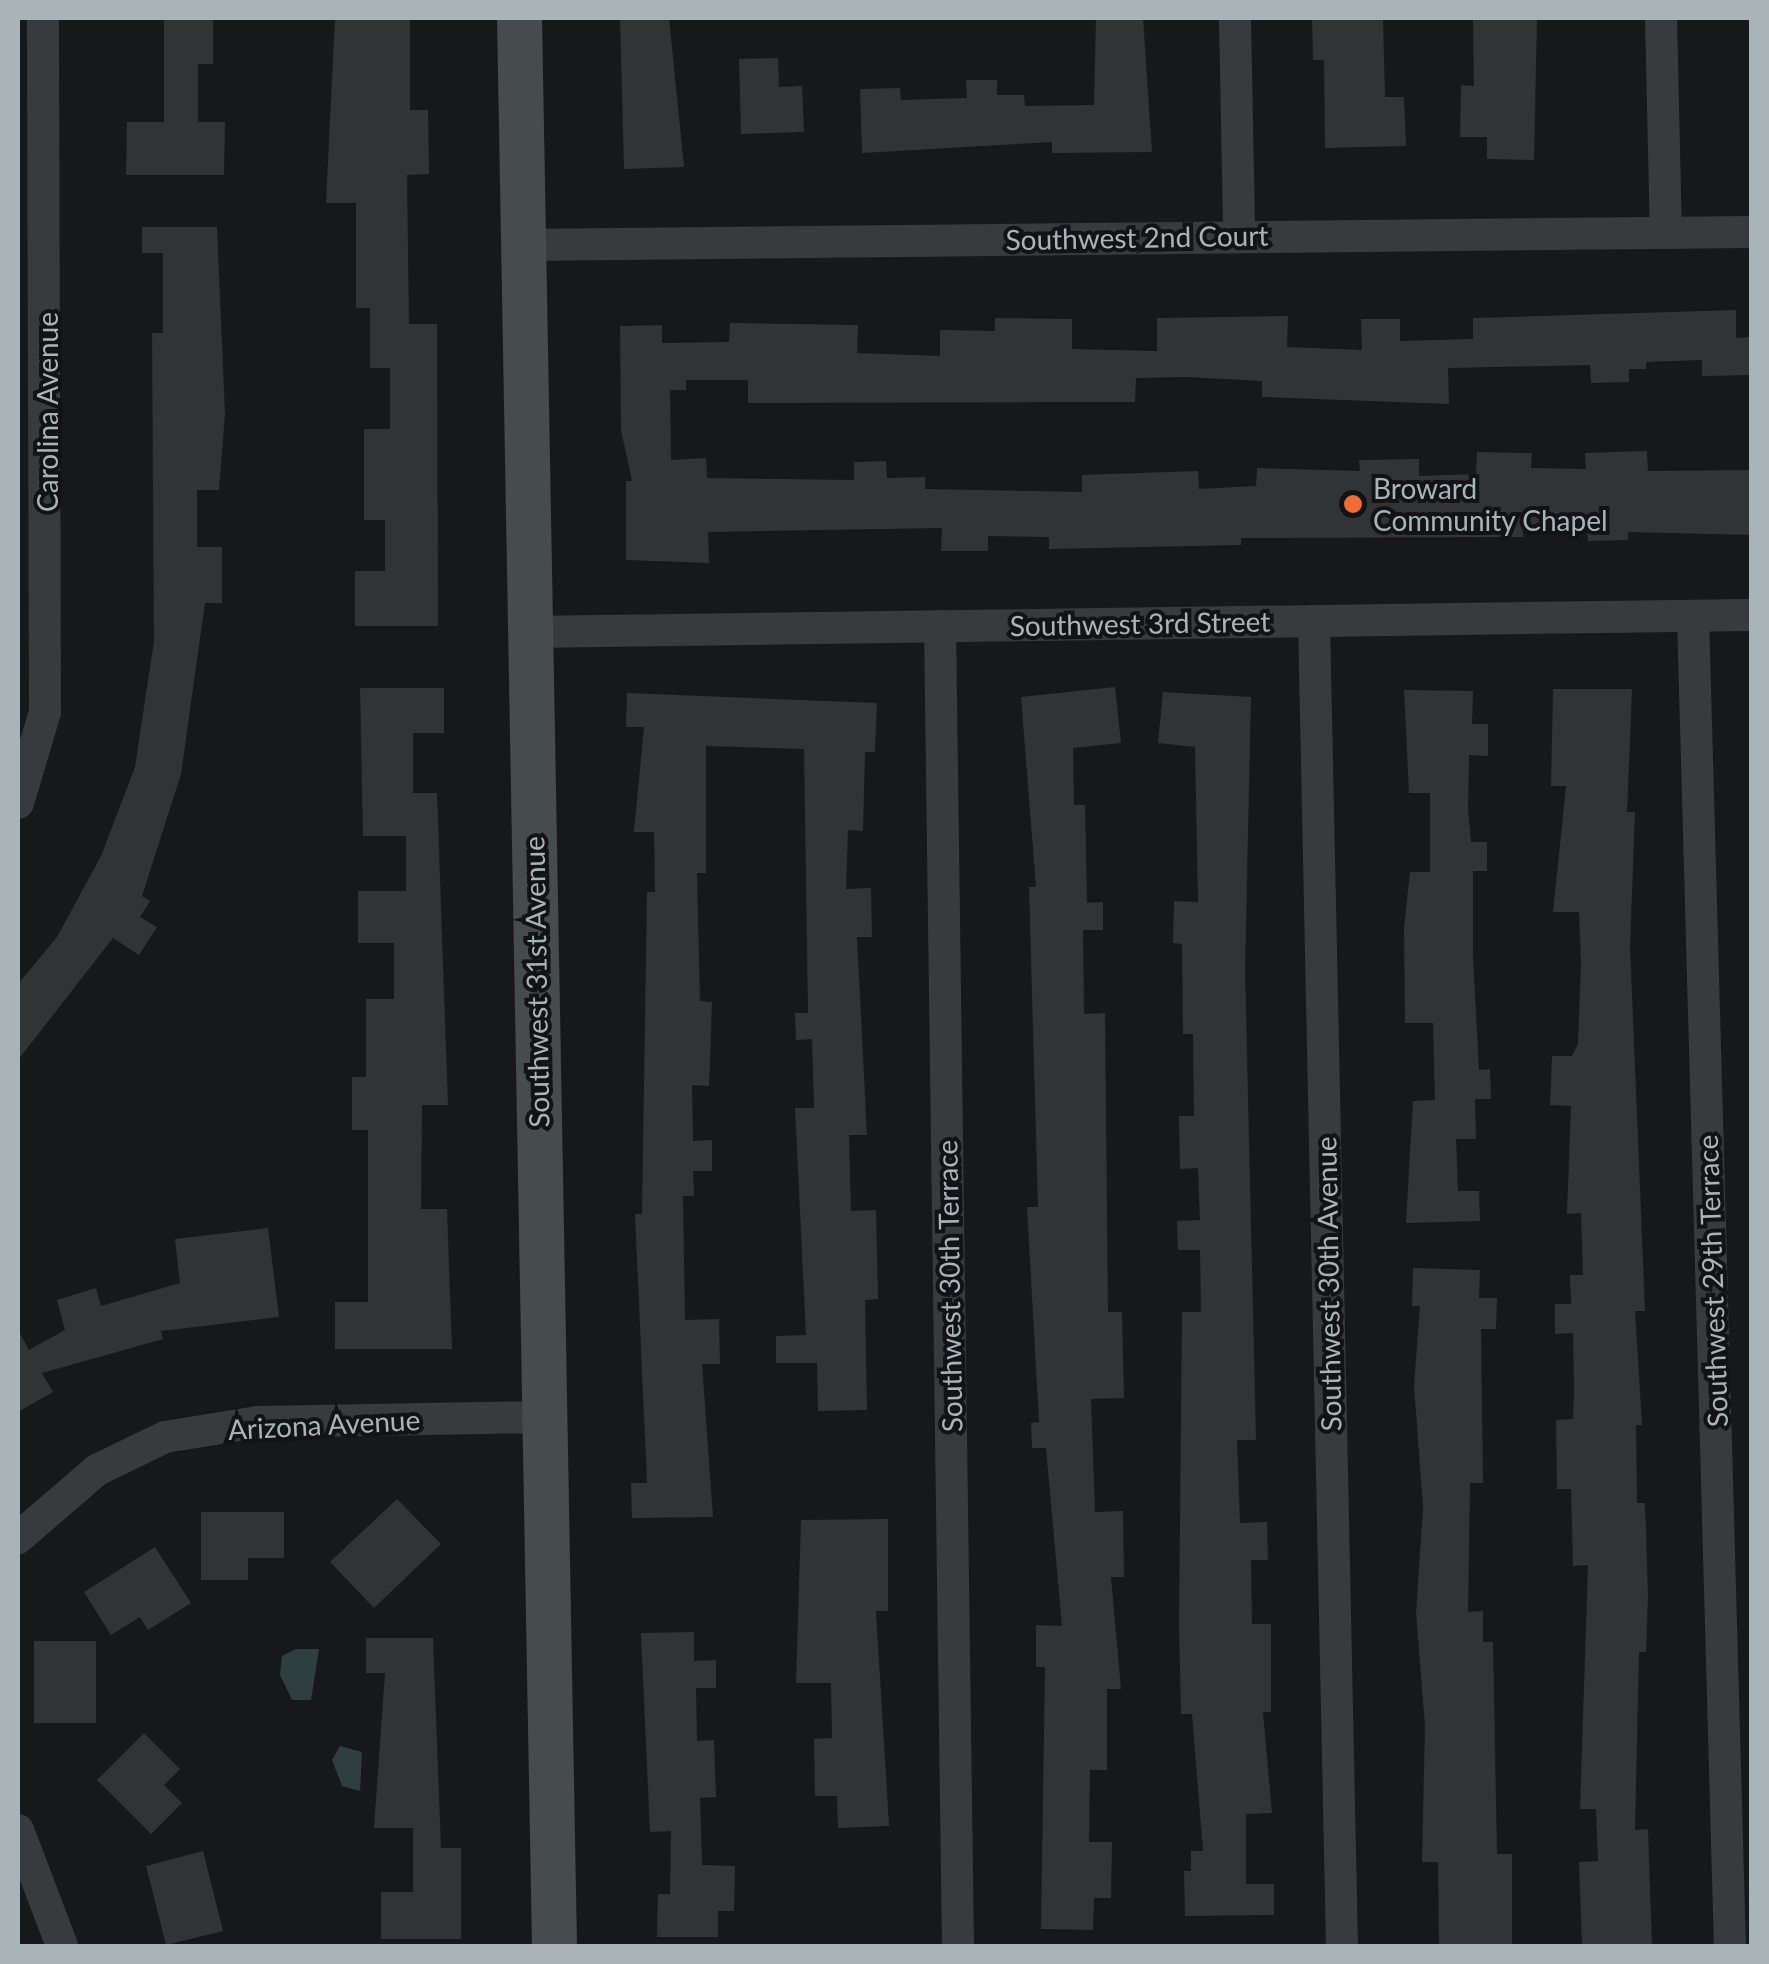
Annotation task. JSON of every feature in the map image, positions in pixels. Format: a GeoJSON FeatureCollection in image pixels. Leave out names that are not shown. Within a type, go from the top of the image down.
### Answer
{"type":"FeatureCollection","features":[{"type":"Feature","properties":{"kind":"main road","name":"Southwest 31st Avenue"},"geometry":{"type":"LineString","coordinates":[[520,18],[554,1946]]}},
{"type":"Feature","properties":{"kind":"street","name":"Carolina Avenue"},"geometry":{"type":"LineString","coordinates":[[18,803],[44,712],[33,420],[43,18]]}},
{"type":"Feature","properties":{"kind":"street"},"geometry":{"type":"LineString","coordinates":[[1235,18],[1239,236]]}},
{"type":"Feature","properties":{"kind":"street"},"geometry":{"type":"LineString","coordinates":[[1662,18],[1666,233]]}},
{"type":"Feature","properties":{"kind":"street","name":"Southwest 2nd Court"},"geometry":{"type":"LineString","coordinates":[[522,245],[1752,232]]}},
{"type":"Feature","properties":{"kind":"street","name":"Southwest 3rd Street"},"geometry":{"type":"LineString","coordinates":[[529,632],[1752,615]]}},
{"type":"Feature","properties":{"kind":"street","name":"Southwest 29th Terrace"},"geometry":{"type":"LineString","coordinates":[[1693,616],[1730,1946]]}},
{"type":"Feature","properties":{"kind":"street","name":"Southwest 30th Avenue"},"geometry":{"type":"LineString","coordinates":[[1314,621],[1342,1946]]}},
{"type":"Feature","properties":{"kind":"street","name":"Southwest 30th Terrace"},"geometry":{"type":"LineString","coordinates":[[940,626],[958,1946]]}},
{"type":"Feature","properties":{"kind":"street","name":"Arizona Avenue"},"geometry":{"type":"LineString","coordinates":[[18,1538],[96,1470],[165,1437],[258,1422],[545,1417]]}},
{"type":"Feature","properties":{"kind":"street"},"geometry":{"type":"LineString","coordinates":[[18,1830],[62,1946]]}},
{"type":"Feature","properties":{"kind":"shaded area"},"geometry":{"type":"Polygon","coordinates":[[[296,1649],[319,1649],[311,1700],[292,1700],[280,1675],[282,1656],[296,1649]]]}},
{"type":"Feature","properties":{"kind":"shaded area"},"geometry":{"type":"Polygon","coordinates":[[[340,1746],[362,1752],[360,1791],[342,1786],[332,1760],[340,1746]]]}},
{"type":"Feature","properties":{"kind":"building"},"geometry":{"type":"Polygon","coordinates":[[[164,18],[213,18],[213,64],[198,64],[198,122],[225,122],[224,175],[126,175],[127,122],[164,122],[164,18]]]}},
{"type":"Feature","properties":{"kind":"building"},"geometry":{"type":"Polygon","coordinates":[[[335,18],[410,18],[410,110],[428,110],[429,174],[407,175],[409,324],[437,324],[438,626],[355,626],[355,571],[385,571],[385,520],[364,520],[364,429],[390,429],[390,368],[370,368],[370,308],[356,308],[356,203],[326,203],[335,18]]]}},
{"type":"Feature","properties":{"kind":"building"},"geometry":{"type":"Polygon","coordinates":[[[620,18],[669,18],[684,167],[624,169],[620,18]]]}},
{"type":"Feature","properties":{"kind":"building"},"geometry":{"type":"Polygon","coordinates":[[[1096,18],[1143,18],[1152,152],[1052,153],[1052,142],[862,153],[860,89],[900,88],[901,100],[967,98],[966,80],[997,80],[997,95],[1024,95],[1025,106],[1094,105],[1096,18]]]}},
{"type":"Feature","properties":{"kind":"building"},"geometry":{"type":"Polygon","coordinates":[[[1312,18],[1383,18],[1385,97],[1404,97],[1406,146],[1325,148],[1324,60],[1313,60],[1312,18]]]}},
{"type":"Feature","properties":{"kind":"building"},"geometry":{"type":"Polygon","coordinates":[[[1473,18],[1537,18],[1534,160],[1487,159],[1487,137],[1460,137],[1461,85],[1474,86],[1473,18]]]}},
{"type":"Feature","properties":{"kind":"building"},"geometry":{"type":"Polygon","coordinates":[[[778,58],[779,87],[802,86],[804,132],[741,134],[739,59],[778,58]]]}},
{"type":"Feature","properties":{"kind":"building"},"geometry":{"type":"Polygon","coordinates":[[[142,227],[217,227],[225,414],[219,490],[197,490],[197,547],[222,547],[222,603],[205,603],[181,774],[142,896],[150,901],[140,917],[157,927],[139,955],[113,938],[18,1060],[18,984],[57,937],[101,856],[135,767],[154,641],[152,333],[163,333],[163,253],[142,253],[142,227]]]}},
{"type":"Feature","properties":{"kind":"building"},"geometry":{"type":"Polygon","coordinates":[[[1736,310],[1736,338],[1752,337],[1752,375],[1702,376],[1702,360],[1646,362],[1646,369],[1629,369],[1629,382],[1591,383],[1590,365],[1448,368],[1449,404],[1262,397],[1262,381],[1186,377],[1136,378],[1135,402],[748,403],[748,380],[686,380],[686,390],[670,390],[671,460],[706,458],[707,478],[854,480],[854,462],[886,461],[887,478],[925,477],[925,489],[1082,492],[1082,475],[1198,471],[1199,489],[1256,486],[1257,468],[1360,471],[1359,460],[1419,459],[1419,476],[1476,474],[1477,452],[1532,453],[1531,468],[1586,469],[1585,453],[1647,451],[1648,471],[1752,470],[1752,535],[1628,532],[1628,540],[1588,541],[1587,530],[1523,529],[1523,537],[1241,538],[1241,545],[1049,549],[1049,537],[988,536],[988,551],[941,551],[942,528],[708,532],[709,563],[626,560],[626,481],[632,481],[621,430],[620,326],[662,325],[662,343],[729,342],[730,323],[858,325],[857,353],[940,356],[940,330],[995,331],[995,318],[1072,319],[1072,349],[1157,351],[1157,318],[1288,316],[1287,347],[1362,350],[1361,319],[1400,319],[1400,341],[1473,339],[1473,318],[1736,310]]]}},
{"type":"Feature","properties":{"kind":"building"},"geometry":{"type":"Polygon","coordinates":[[[1115,687],[1121,743],[1073,748],[1074,805],[1085,805],[1087,903],[1103,902],[1103,930],[1083,930],[1084,1014],[1105,1013],[1108,1312],[1122,1312],[1124,1398],[1091,1399],[1095,1512],[1123,1511],[1124,1577],[1111,1577],[1121,1689],[1107,1689],[1107,1770],[1090,1770],[1089,1842],[1112,1842],[1111,1898],[1094,1898],[1093,1930],[1041,1929],[1045,1667],[1036,1667],[1036,1625],[1062,1626],[1046,1448],[1032,1448],[1031,1423],[1039,1422],[1027,1207],[1038,1207],[1029,887],[1036,887],[1021,697],[1115,687]]]}},
{"type":"Feature","properties":{"kind":"building"},"geometry":{"type":"Polygon","coordinates":[[[360,688],[444,688],[444,733],[413,733],[413,793],[437,793],[448,1105],[422,1105],[421,1209],[447,1209],[452,1349],[335,1349],[335,1302],[368,1302],[368,1130],[352,1130],[352,1077],[366,1077],[366,999],[394,999],[394,943],[358,943],[358,891],[406,891],[406,836],[363,836],[360,688]]]}},
{"type":"Feature","properties":{"kind":"building"},"geometry":{"type":"Polygon","coordinates":[[[1553,689],[1632,689],[1627,812],[1635,812],[1630,946],[1645,1311],[1635,1311],[1642,1425],[1636,1425],[1637,1503],[1645,1503],[1648,1596],[1646,1652],[1639,1652],[1635,1830],[1648,1829],[1652,1946],[1582,1946],[1579,1862],[1598,1861],[1596,1809],[1580,1809],[1588,1565],[1573,1566],[1571,1489],[1557,1489],[1556,1420],[1573,1419],[1574,1390],[1573,1333],[1555,1334],[1555,1304],[1571,1304],[1570,1275],[1583,1275],[1581,1213],[1567,1214],[1571,1106],[1550,1105],[1552,1056],[1572,1056],[1578,1044],[1581,963],[1579,912],[1553,912],[1566,786],[1551,786],[1553,689]]]}},
{"type":"Feature","properties":{"kind":"building"},"geometry":{"type":"Polygon","coordinates":[[[1404,690],[1473,691],[1472,724],[1488,724],[1488,756],[1469,755],[1468,811],[1471,842],[1487,842],[1487,871],[1473,871],[1473,957],[1479,1070],[1490,1069],[1491,1099],[1475,1099],[1476,1139],[1456,1139],[1458,1191],[1479,1191],[1480,1221],[1406,1223],[1413,1101],[1435,1100],[1433,1023],[1405,1023],[1404,928],[1410,872],[1430,872],[1430,793],[1409,793],[1404,690]]]}},
{"type":"Feature","properties":{"kind":"building"},"geometry":{"type":"Polygon","coordinates":[[[1163,692],[1251,697],[1245,969],[1256,1440],[1237,1440],[1240,1523],[1267,1522],[1268,1560],[1251,1560],[1252,1624],[1271,1624],[1271,1712],[1263,1712],[1272,1813],[1246,1814],[1246,1884],[1274,1884],[1274,1915],[1185,1916],[1184,1871],[1191,1871],[1191,1851],[1203,1851],[1192,1714],[1181,1714],[1182,1312],[1201,1312],[1200,1250],[1178,1250],[1177,1221],[1200,1220],[1198,1168],[1180,1169],[1179,1116],[1194,1116],[1193,1034],[1183,1034],[1182,944],[1173,943],[1174,901],[1198,902],[1195,747],[1158,743],[1163,692]]]}},
{"type":"Feature","properties":{"kind":"building"},"geometry":{"type":"Polygon","coordinates":[[[627,693],[877,703],[875,752],[865,752],[863,831],[848,830],[846,889],[871,888],[872,937],[857,937],[867,1135],[849,1135],[851,1211],[876,1210],[878,1299],[865,1300],[867,1410],[818,1411],[817,1363],[776,1363],[776,1336],[806,1335],[795,1108],[814,1108],[812,1039],[796,1040],[795,1013],[808,1013],[804,749],[706,746],[706,873],[697,873],[700,1001],[712,1002],[709,1086],[692,1085],[693,1141],[712,1140],[712,1171],[693,1171],[694,1196],[683,1196],[685,1320],[719,1319],[720,1364],[702,1364],[713,1517],[632,1518],[631,1483],[647,1483],[635,1214],[642,1214],[647,892],[655,892],[654,832],[634,832],[644,727],[626,727],[627,693]]]}},
{"type":"Feature","properties":{"kind":"building"},"geometry":{"type":"Polygon","coordinates":[[[268,1228],[279,1317],[161,1331],[163,1339],[42,1373],[53,1392],[18,1412],[18,1330],[29,1350],[65,1330],[57,1300],[96,1288],[101,1306],[180,1283],[175,1239],[268,1228]]]}},
{"type":"Feature","properties":{"kind":"building"},"geometry":{"type":"Polygon","coordinates":[[[1413,1268],[1480,1270],[1479,1298],[1497,1298],[1496,1329],[1481,1329],[1483,1483],[1470,1483],[1468,1612],[1483,1611],[1483,1642],[1493,1642],[1497,1854],[1512,1854],[1512,1946],[1439,1946],[1438,1862],[1422,1862],[1425,1726],[1416,1613],[1423,1508],[1414,1385],[1420,1306],[1412,1306],[1413,1268]]]}},
{"type":"Feature","properties":{"kind":"building"},"geometry":{"type":"Polygon","coordinates":[[[397,1499],[441,1544],[374,1608],[330,1562],[397,1499]]]}},
{"type":"Feature","properties":{"kind":"building"},"geometry":{"type":"Polygon","coordinates":[[[201,1512],[284,1512],[284,1558],[248,1558],[248,1580],[201,1580],[201,1512]]]}},
{"type":"Feature","properties":{"kind":"building"},"geometry":{"type":"Polygon","coordinates":[[[888,1519],[888,1611],[876,1611],[889,1826],[838,1828],[837,1796],[815,1796],[814,1739],[832,1738],[831,1683],[796,1683],[801,1520],[888,1519]]]}},
{"type":"Feature","properties":{"kind":"building"},"geometry":{"type":"Polygon","coordinates":[[[155,1547],[191,1603],[148,1630],[140,1617],[111,1635],[84,1592],[155,1547]]]}},
{"type":"Feature","properties":{"kind":"building"},"geometry":{"type":"Polygon","coordinates":[[[694,1632],[694,1661],[716,1660],[716,1688],[696,1688],[697,1741],[714,1740],[716,1797],[700,1798],[702,1865],[735,1866],[734,1911],[718,1911],[718,1937],[657,1937],[658,1894],[670,1894],[671,1831],[650,1832],[641,1633],[694,1632]]]}},
{"type":"Feature","properties":{"kind":"building"},"geometry":{"type":"Polygon","coordinates":[[[366,1638],[433,1638],[441,1848],[461,1848],[461,1939],[381,1939],[381,1892],[413,1892],[413,1828],[374,1828],[385,1673],[366,1673],[366,1638]]]}},
{"type":"Feature","properties":{"kind":"building"},"geometry":{"type":"Polygon","coordinates":[[[34,1641],[96,1641],[96,1723],[34,1723],[34,1641]]]}},
{"type":"Feature","properties":{"kind":"building"},"geometry":{"type":"Polygon","coordinates":[[[144,1733],[180,1769],[164,1785],[182,1803],[151,1834],[97,1780],[144,1733]]]}},
{"type":"Feature","properties":{"kind":"building"},"geometry":{"type":"Polygon","coordinates":[[[203,1851],[223,1931],[166,1945],[146,1866],[203,1851]]]}},
{"type":"Feature","properties":{"kind":"place","name":"Broward Community Chapel"},"geometry":{"type":"Point","coordinates":[1353,504]}}]}
